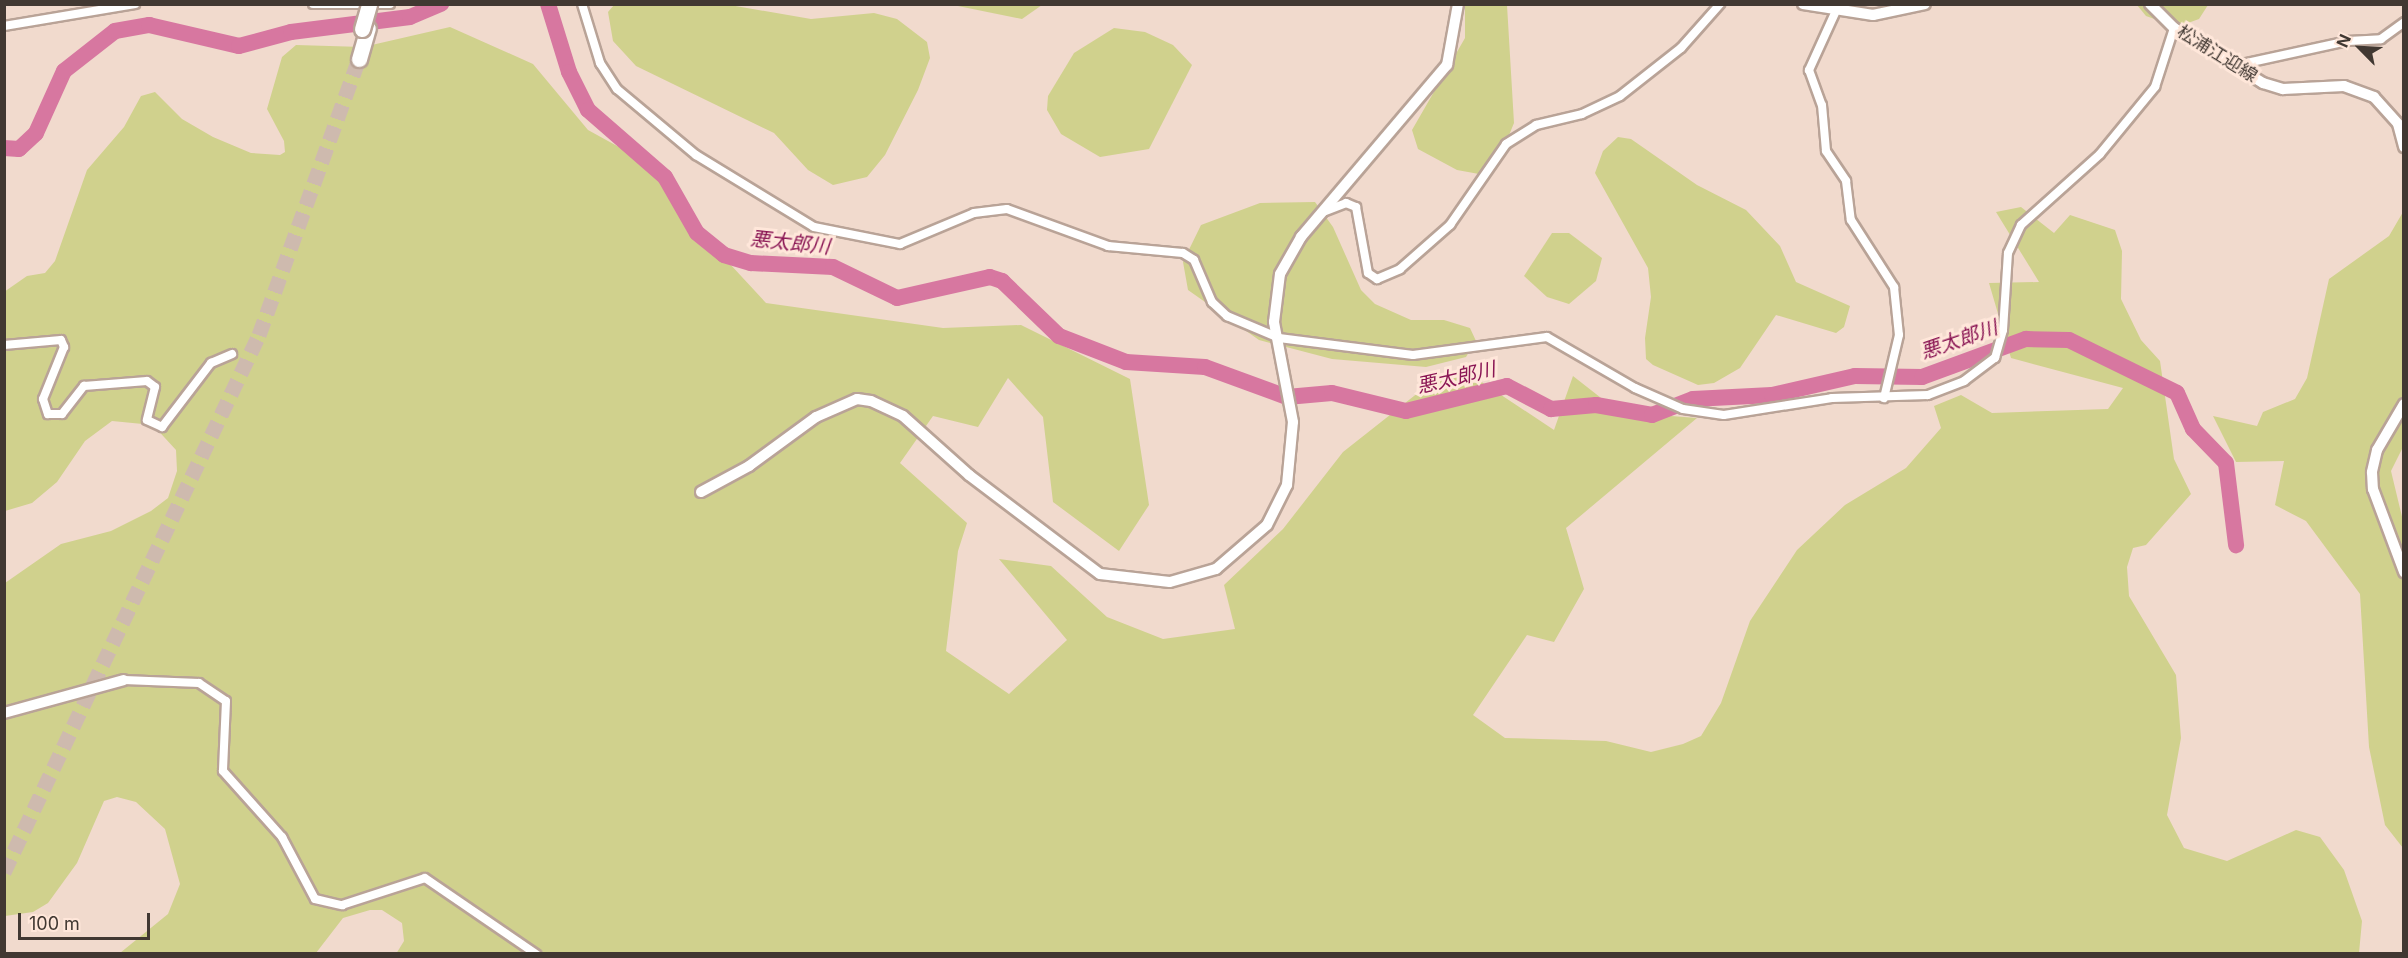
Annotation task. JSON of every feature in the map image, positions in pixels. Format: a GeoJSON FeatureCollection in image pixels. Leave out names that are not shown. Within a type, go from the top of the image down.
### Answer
{"type":"FeatureCollection","features":[{"type":"Feature","properties":{"kind":"highway"},"geometry":{"type":"LineString","coordinates":[[365,28],[369,4]]}},
{"type":"Feature","properties":{"kind":"highway"},"geometry":{"type":"LineString","coordinates":[[356,58],[375,4]]}},
{"type":"Feature","properties":{"kind":"street"},"geometry":{"type":"LineString","coordinates":[[4,26],[135,4]]}},
{"type":"Feature","properties":{"kind":"street"},"geometry":{"type":"LineString","coordinates":[[313,4],[390,4]]}},
{"type":"Feature","properties":{"kind":"street"},"geometry":{"type":"LineString","coordinates":[[582,4],[600,63],[617,89],[696,155],[786,214],[861,240],[900,244],[974,213],[1007,209],[1108,246],[1183,253],[1194,260],[1212,302],[1227,316],[1279,338],[1335,349],[1413,355],[1546,337],[1635,388],[1700,413],[1752,413],[1832,398],[1928,395],[1964,381],[1995,358],[2003,330],[2008,253],[2021,225],[2100,154],[2155,87],[2174,28]]}},
{"type":"Feature","properties":{"kind":"street"},"geometry":{"type":"LineString","coordinates":[[701,492],[749,466],[816,417],[857,399],[871,402],[903,416],[969,475],[1100,574],[1147,583],[1191,577],[1237,554],[1267,525],[1287,485],[1293,423],[1274,302],[1280,274],[1301,237],[1447,65],[1458,4]]}},
{"type":"Feature","properties":{"kind":"street"},"geometry":{"type":"LineString","coordinates":[[1323,212],[1346,203],[1356,207],[1368,273],[1377,279],[1400,269],[1450,225],[1506,144],[1536,125],[1582,114],[1620,96],[1681,48],[1720,4]]}},
{"type":"Feature","properties":{"kind":"street"},"geometry":{"type":"LineString","coordinates":[[1803,4],[1835,13],[1909,8],[1925,4]]}},
{"type":"Feature","properties":{"kind":"street","name":"松浦江迎線"},"geometry":{"type":"LineString","coordinates":[[2150,4],[2174,28],[2231,67],[2283,89],[2358,88],[2385,106],[2403,147]]}},
{"type":"Feature","properties":{"kind":"street"},"geometry":{"type":"LineString","coordinates":[[1835,13],[1809,70],[1822,105],[1826,152],[1846,181],[1851,219],[1894,288],[1899,335],[1884,398]]}},
{"type":"Feature","properties":{"kind":"street"},"geometry":{"type":"LineString","coordinates":[[2231,67],[2326,45],[2381,39],[2403,22]]}},
{"type":"Feature","properties":{"kind":"street"},"geometry":{"type":"LineString","coordinates":[[4,345],[61,340],[64,347],[43,399],[48,414],[62,414],[84,386],[147,381],[155,387],[147,420],[162,427],[211,363],[232,354]]}},
{"type":"Feature","properties":{"kind":"street"},"geometry":{"type":"LineString","coordinates":[[2403,404],[2377,450],[2372,472],[2373,489],[2403,572]]}},
{"type":"Feature","properties":{"kind":"street"},"geometry":{"type":"LineString","coordinates":[[4,713],[124,680],[199,683],[226,701],[223,771],[282,837],[315,900],[342,905],[425,878],[536,954]]}},
{"type":"Feature","properties":{"kind":"green space"},"geometry":{"type":"Polygon","coordinates":[[[724,4],[811,19],[874,13],[897,19],[927,42],[930,58],[918,90],[885,155],[867,177],[833,185],[808,170],[774,133],[636,66],[613,41],[608,12],[614,5],[724,4]]]}},
{"type":"Feature","properties":{"kind":"green space"},"geometry":{"type":"Polygon","coordinates":[[[1042,4],[1022,19],[953,5],[1042,4]]]}},
{"type":"Feature","properties":{"kind":"green space"},"geometry":{"type":"Polygon","coordinates":[[[1465,5],[1507,5],[1514,123],[1505,145],[1479,174],[1457,170],[1418,149],[1412,130],[1465,38],[1465,5]]]}},
{"type":"Feature","properties":{"kind":"green space"},"geometry":{"type":"Polygon","coordinates":[[[2137,5],[2208,5],[2199,19],[2177,27],[2146,16],[2137,5]]]}},
{"type":"Feature","properties":{"kind":"green space"},"geometry":{"type":"Polygon","coordinates":[[[450,27],[533,64],[588,130],[668,174],[690,206],[692,223],[766,303],[943,328],[1021,325],[1130,379],[1149,505],[1119,551],[1053,502],[1043,417],[1008,378],[978,427],[933,416],[900,463],[967,523],[958,551],[946,651],[1009,694],[1067,640],[999,559],[1051,566],[1107,617],[1163,639],[1235,629],[1224,585],[1283,529],[1343,452],[1433,381],[1471,375],[1554,430],[1573,376],[1619,412],[1697,418],[1566,528],[1584,589],[1554,642],[1527,635],[1473,715],[1505,738],[1606,741],[1651,752],[1683,744],[1701,736],[1721,703],[1750,621],[1797,550],[1845,505],[1906,468],[1941,428],[1934,406],[1961,395],[1992,413],[2108,409],[2123,388],[2011,358],[1989,283],[2039,282],[1996,212],[2021,207],[2054,233],[2070,215],[2115,230],[2122,251],[2121,299],[2141,340],[2160,361],[2174,459],[2191,494],[2146,545],[2133,548],[2127,567],[2129,596],[2176,675],[2181,738],[2167,815],[2184,848],[2227,861],[2296,830],[2320,837],[2344,870],[2362,921],[2359,953],[396,954],[404,941],[402,923],[382,910],[370,910],[343,918],[316,953],[120,953],[168,914],[180,884],[165,829],[136,802],[117,797],[104,801],[77,863],[48,903],[33,912],[5,916],[5,583],[61,544],[111,531],[151,511],[168,498],[177,471],[176,450],[153,425],[112,421],[85,441],[57,482],[32,503],[5,511],[4,292],[27,276],[45,273],[55,261],[87,170],[124,127],[141,96],[155,92],[182,119],[213,137],[251,153],[280,155],[285,152],[284,141],[267,109],[282,57],[296,45],[363,47],[450,27]]]}},
{"type":"Feature","properties":{"kind":"green space"},"geometry":{"type":"Polygon","coordinates":[[[1114,28],[1145,32],[1173,45],[1192,65],[1149,149],[1100,157],[1061,134],[1047,110],[1048,96],[1074,53],[1114,28]]]}},
{"type":"Feature","properties":{"kind":"green space"},"geometry":{"type":"Polygon","coordinates":[[[1618,137],[1631,139],[1697,185],[1746,210],[1780,246],[1796,282],[1850,306],[1844,327],[1836,333],[1776,315],[1740,368],[1714,383],[1698,385],[1653,365],[1646,359],[1645,338],[1651,297],[1648,268],[1595,173],[1603,151],[1618,137]]]}},
{"type":"Feature","properties":{"kind":"green space"},"geometry":{"type":"Polygon","coordinates":[[[1315,202],[1333,227],[1361,290],[1375,304],[1411,320],[1444,320],[1470,328],[1476,341],[1466,357],[1426,367],[1332,359],[1259,340],[1188,290],[1183,262],[1201,225],[1260,203],[1315,202]]]}},
{"type":"Feature","properties":{"kind":"green space"},"geometry":{"type":"Polygon","coordinates":[[[2403,212],[2404,445],[2391,471],[2404,525],[2403,848],[2385,825],[2369,747],[2360,594],[2306,521],[2275,505],[2284,461],[2236,462],[2213,416],[2257,426],[2263,412],[2295,399],[2307,378],[2329,279],[2389,236],[2403,212]]]}},
{"type":"Feature","properties":{"kind":"green space"},"geometry":{"type":"Polygon","coordinates":[[[1552,233],[1569,233],[1602,258],[1596,281],[1569,304],[1547,297],[1524,276],[1552,233]]]}},
{"type":"Feature","properties":{"kind":"waterway","name":"悪太郎川"},"geometry":{"type":"LineString","coordinates":[[4,148],[19,149],[36,133],[64,71],[115,31],[149,25],[239,46],[291,32],[410,17],[441,4]]}},
{"type":"Feature","properties":{"kind":"waterway","name":"悪太郎川"},"geometry":{"type":"LineString","coordinates":[[548,4],[569,72],[588,110],[665,177],[697,233],[724,255],[751,263],[833,267],[897,298],[990,277],[1002,281],[1059,336],[1126,362],[1205,367],[1287,397],[1332,393],[1406,411],[1507,386],[1551,409],[1596,405],[1652,415],[1693,399],[1772,395],[1855,376],[1922,377],[2026,339],[2069,340],[2177,393],[2193,429],[2226,463],[2236,545]]}},
{"type":"Feature","properties":{"kind":"tunnel"},"geometry":{"type":"LineString","coordinates":[[4,872],[259,335],[359,59]]}}]}
